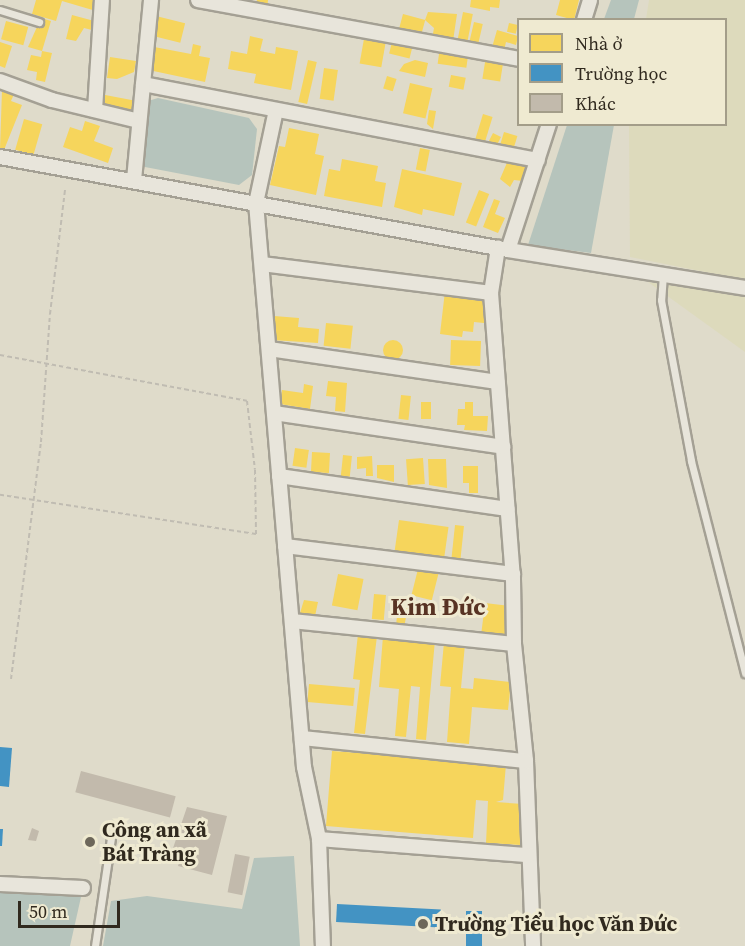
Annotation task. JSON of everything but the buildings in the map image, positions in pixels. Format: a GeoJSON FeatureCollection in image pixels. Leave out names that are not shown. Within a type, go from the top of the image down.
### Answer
{"type":"FeatureCollection","features":[{"type":"Feature","properties":{"kind":"street"},"geometry":{"type":"LineString","coordinates":[[95,110],[102,0]]}},
{"type":"Feature","properties":{"kind":"street"},"geometry":{"type":"LineString","coordinates":[[134,180],[151,0]]}},
{"type":"Feature","properties":{"kind":"street"},"geometry":{"type":"LineString","coordinates":[[198,0],[517,58]]}},
{"type":"Feature","properties":{"kind":"street"},"geometry":{"type":"LineString","coordinates":[[585,18],[590,0]]}},
{"type":"Feature","properties":{"kind":"street"},"geometry":{"type":"LineString","coordinates":[[0,81],[140,121]]}},
{"type":"Feature","properties":{"kind":"street"},"geometry":{"type":"LineString","coordinates":[[143,84],[538,160]]}},
{"type":"Feature","properties":{"kind":"street"},"geometry":{"type":"LineString","coordinates":[[276,110],[256,203],[302,738],[319,839],[323,946]]}},
{"type":"Feature","properties":{"kind":"street"},"geometry":{"type":"LineString","coordinates":[[533,946],[526,761],[514,644],[513,574],[491,293],[503,249],[538,160],[548,126]]}},
{"type":"Feature","properties":{"kind":"street"},"geometry":{"type":"LineString","coordinates":[[0,157],[503,249],[745,288]]}},
{"type":"Feature","properties":{"kind":"street"},"geometry":{"type":"LineString","coordinates":[[262,264],[491,293]]}},
{"type":"Feature","properties":{"kind":"street"},"geometry":{"type":"LineString","coordinates":[[269,349],[498,382]]}},
{"type":"Feature","properties":{"kind":"street"},"geometry":{"type":"LineString","coordinates":[[274,413],[503,447]]}},
{"type":"Feature","properties":{"kind":"street"},"geometry":{"type":"LineString","coordinates":[[279,476],[508,509]]}},
{"type":"Feature","properties":{"kind":"street"},"geometry":{"type":"LineString","coordinates":[[285,546],[513,574]]}},
{"type":"Feature","properties":{"kind":"street"},"geometry":{"type":"LineString","coordinates":[[292,621],[514,644]]}},
{"type":"Feature","properties":{"kind":"street"},"geometry":{"type":"LineString","coordinates":[[302,738],[526,761]]}},
{"type":"Feature","properties":{"kind":"street"},"geometry":{"type":"LineString","coordinates":[[319,839],[528,855]]}},
{"type":"Feature","properties":{"kind":"street"},"geometry":{"type":"LineString","coordinates":[[0,884],[83,888]]}},
{"type":"Feature","properties":{"kind":"lane"},"geometry":{"type":"LineString","coordinates":[[0,10],[39,22]]}},
{"type":"Feature","properties":{"kind":"lane"},"geometry":{"type":"LineString","coordinates":[[663,274],[661,300],[691,461],[745,673]]}},
{"type":"Feature","properties":{"kind":"lane"},"geometry":{"type":"LineString","coordinates":[[95,946],[111,837]]}},
{"type":"Feature","properties":{"kind":"path"},"geometry":{"type":"LineString","coordinates":[[11,679],[33,502],[65,190]]}},
{"type":"Feature","properties":{"kind":"path"},"geometry":{"type":"LineString","coordinates":[[0,355],[47,361],[247,401],[255,470],[256,534],[33,502],[0,495]]}},
{"type":"Feature","properties":{"kind":"shaded area"},"geometry":{"type":"Polygon","coordinates":[[[611,0],[639,0],[634,18],[604,18],[611,0]]]}},
{"type":"Feature","properties":{"kind":"shaded area"},"geometry":{"type":"Polygon","coordinates":[[[649,0],[745,0],[745,280],[630,257],[629,126],[727,126],[727,18],[646,18],[649,0]]]}},
{"type":"Feature","properties":{"kind":"shaded area"},"geometry":{"type":"Polygon","coordinates":[[[158,98],[249,118],[257,129],[252,175],[239,185],[145,167],[140,162],[148,101],[158,98]]]}},
{"type":"Feature","properties":{"kind":"shaded area"},"geometry":{"type":"Polygon","coordinates":[[[567,126],[614,126],[591,253],[528,245],[567,126]]]}},
{"type":"Feature","properties":{"kind":"shaded area"},"geometry":{"type":"Polygon","coordinates":[[[648,282],[745,296],[745,352],[648,282]]]}},
{"type":"Feature","properties":{"kind":"shaded area"},"geometry":{"type":"Polygon","coordinates":[[[294,856],[300,946],[103,946],[111,901],[147,896],[242,909],[254,858],[294,856]]]}},
{"type":"Feature","properties":{"kind":"shaded area"},"geometry":{"type":"Polygon","coordinates":[[[0,892],[68,892],[81,897],[70,946],[0,946],[0,892]]]}},
{"type":"Feature","properties":{"kind":"place","name":"Công an xã Bát Tràng"},"geometry":{"type":"Point","coordinates":[90,842]}},
{"type":"Feature","properties":{"kind":"place","name":"Trường Tiểu học Văn Đức"},"geometry":{"type":"Point","coordinates":[423,924]}},
{"type":"Feature","properties":{"kind":"district","name":"Kim Đức"},"geometry":{"type":"Point","coordinates":[438,607]}}]}
